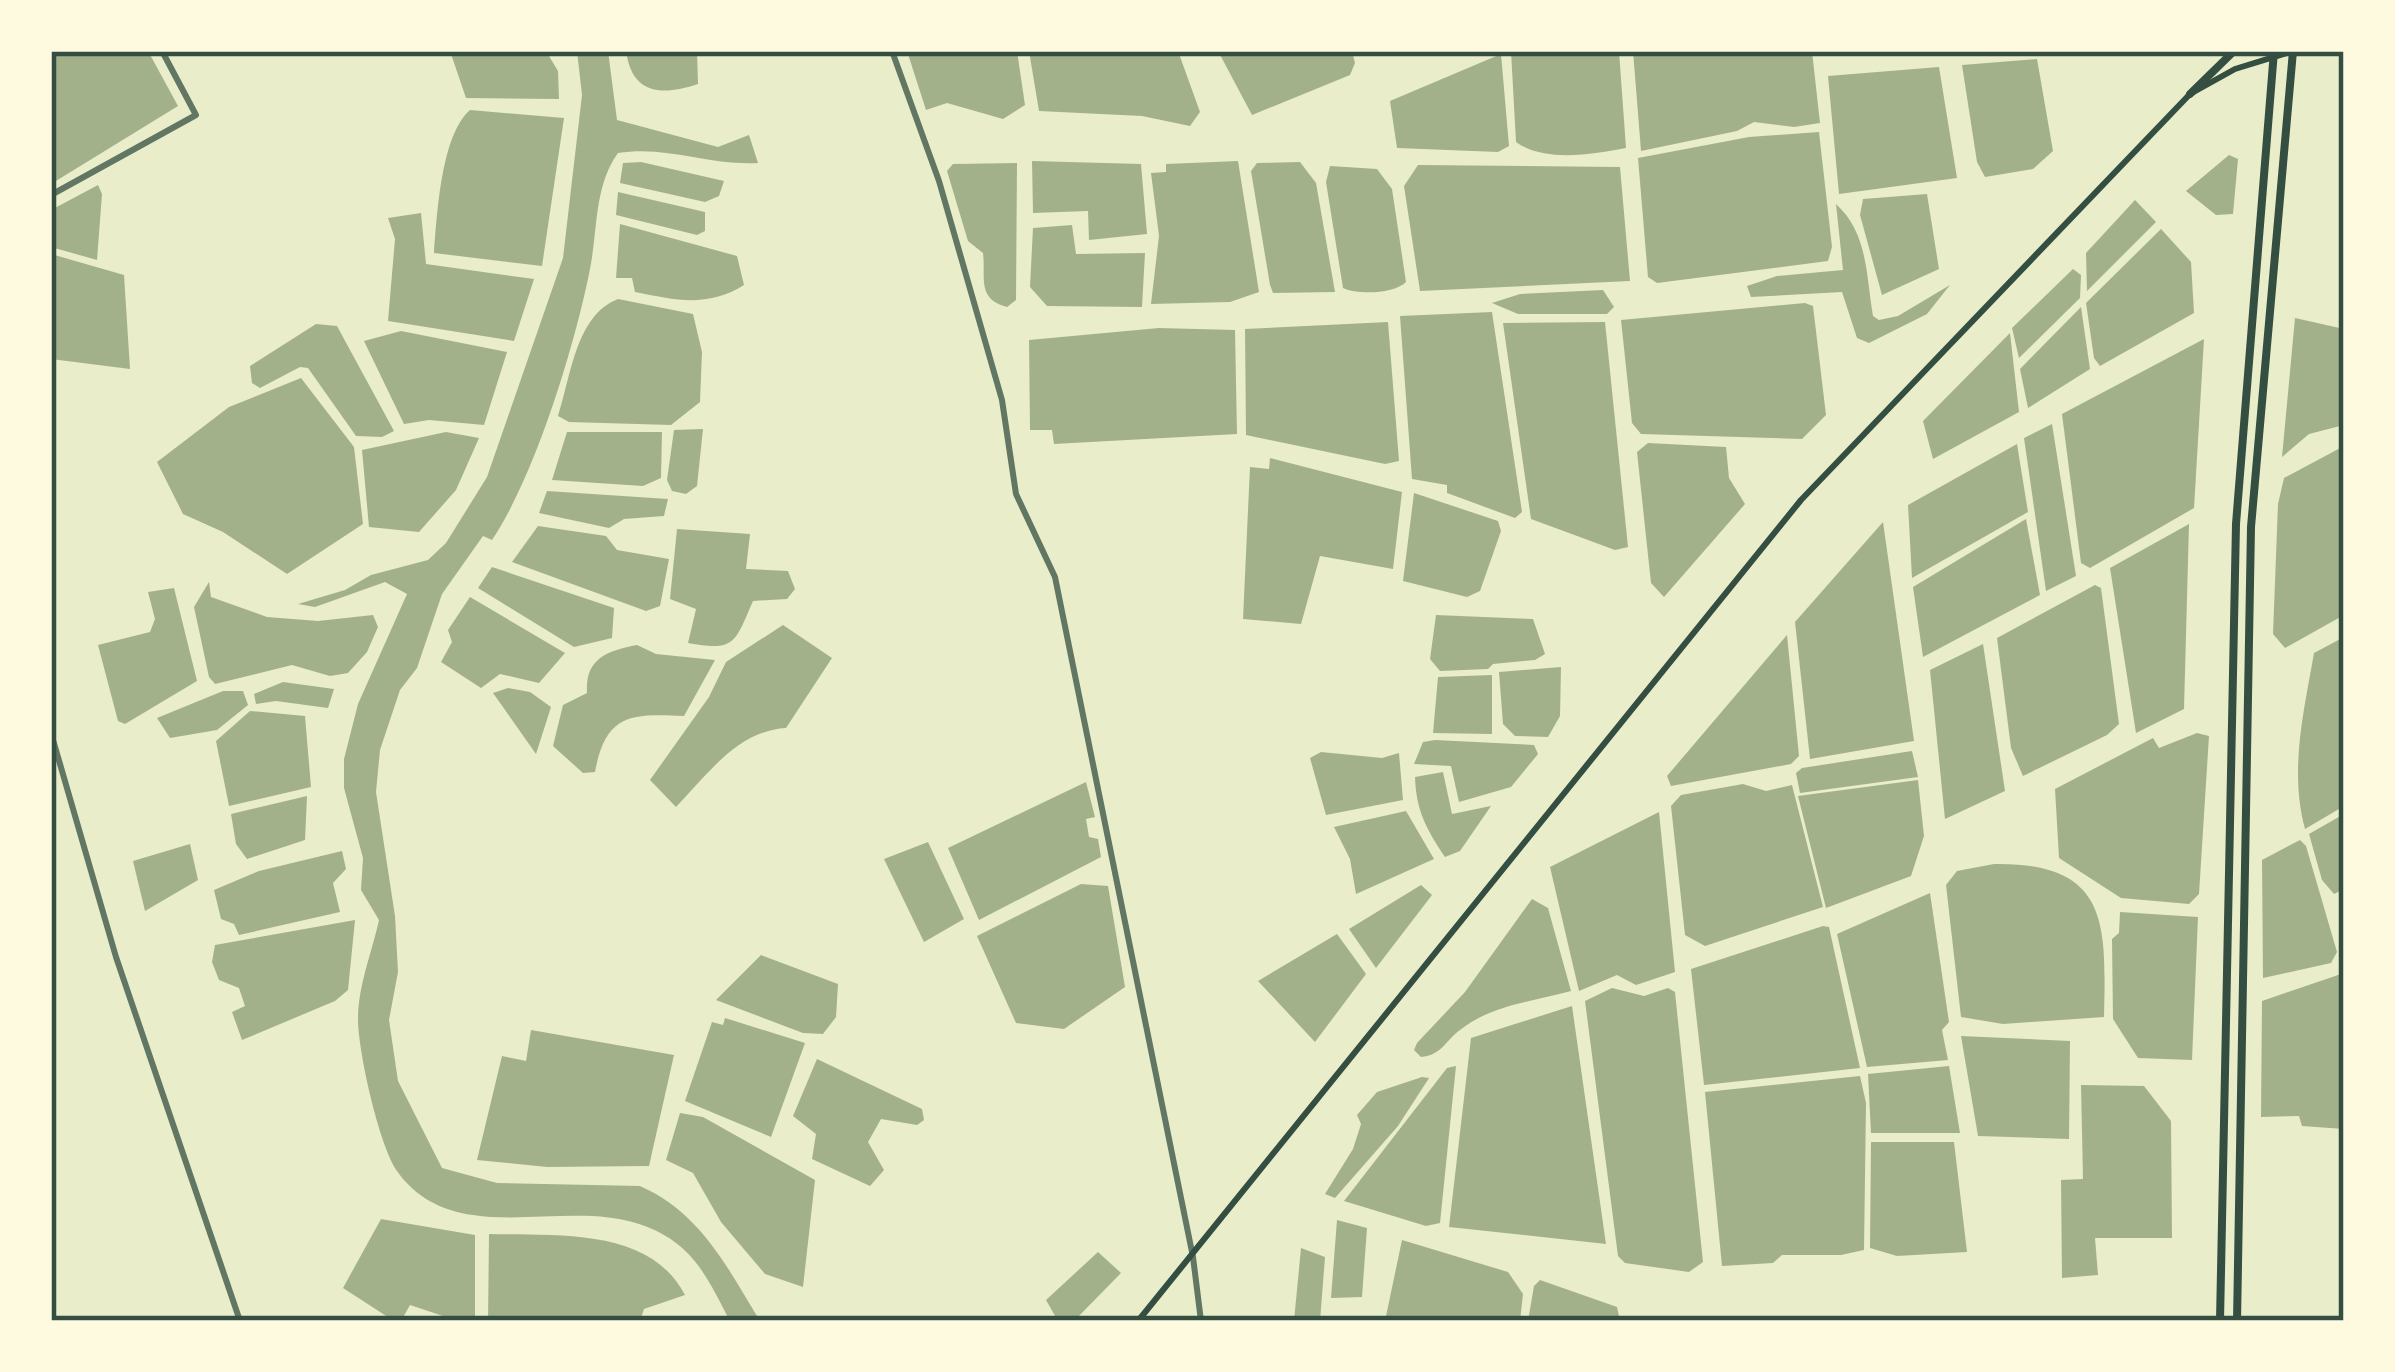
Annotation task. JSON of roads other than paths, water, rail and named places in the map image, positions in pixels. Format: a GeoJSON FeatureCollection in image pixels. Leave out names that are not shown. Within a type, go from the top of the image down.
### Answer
{"type":"FeatureCollection","features":[{"type":"Feature","properties":{"kind":"main road"},"geometry":{"type":"LineString","coordinates":[[1138,1321],[1801,500],[2234,51]]}},
{"type":"Feature","properties":{"kind":"main road"},"geometry":{"type":"LineString","coordinates":[[2190,94],[2274,53],[2293,51],[2251,527],[2237,1321]]}},
{"type":"Feature","properties":{"kind":"main road"},"geometry":{"type":"LineString","coordinates":[[2220,1321],[2236,524],[2274,53]]}},
{"type":"Feature","properties":{"kind":"street"},"geometry":{"type":"LineString","coordinates":[[51,195],[196,115],[162,51]]}},
{"type":"Feature","properties":{"kind":"street"},"geometry":{"type":"LineString","coordinates":[[892,51],[939,181],[1002,400],[1016,494],[1055,577],[1193,1257],[1201,1321]]}},
{"type":"Feature","properties":{"kind":"street"},"geometry":{"type":"LineString","coordinates":[[51,733],[116,957],[240,1321]]}}]}
